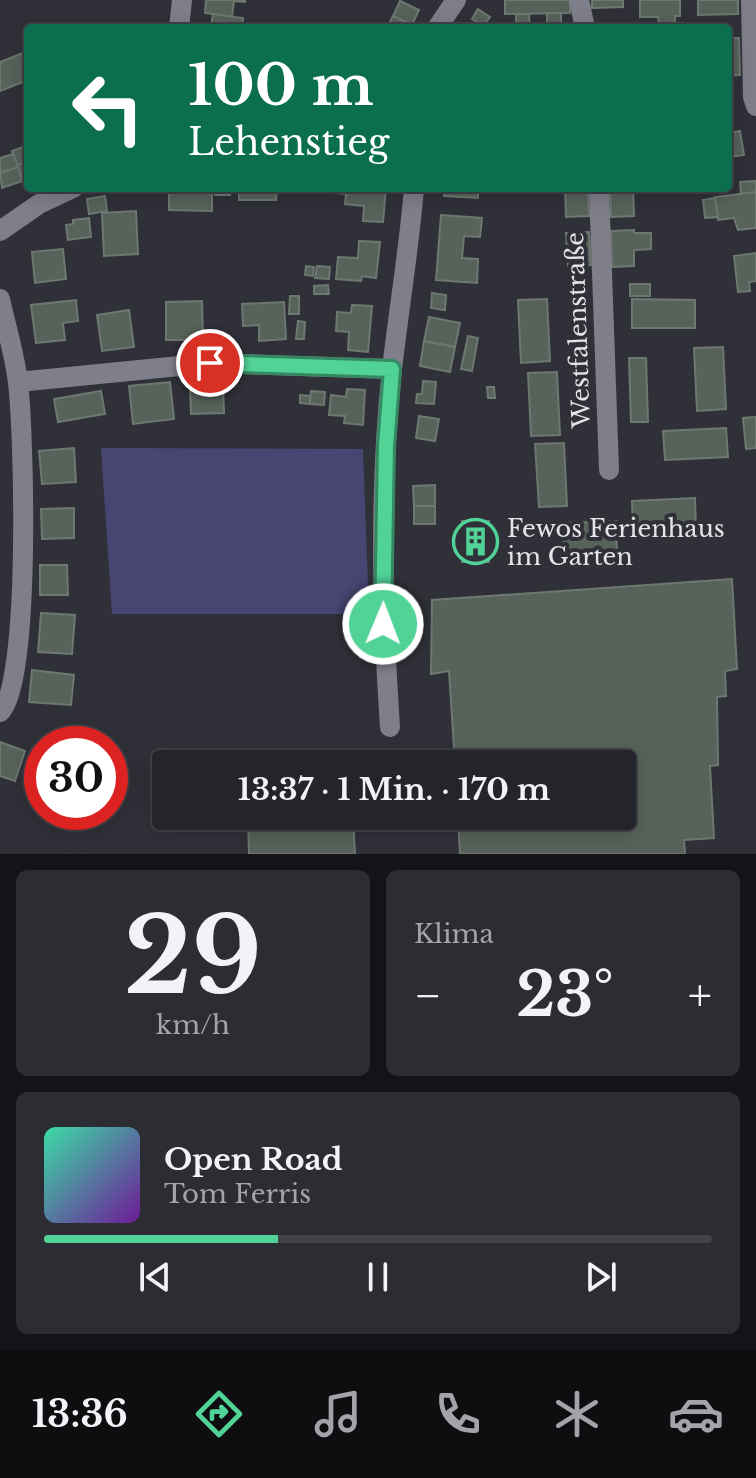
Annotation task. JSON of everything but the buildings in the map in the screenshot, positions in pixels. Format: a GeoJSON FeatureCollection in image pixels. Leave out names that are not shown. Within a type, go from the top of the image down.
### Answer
{"type":"FeatureCollection","features":[{"type":"Feature","properties":{"kind":"street"},"geometry":{"type":"LineString","coordinates":[[179,24],[182,0]]}},
{"type":"Feature","properties":{"kind":"street"},"geometry":{"type":"LineString","coordinates":[[440,24],[456,0]]}},
{"type":"Feature","properties":{"kind":"street"},"geometry":{"type":"LineString","coordinates":[[579,0],[584,24]]}},
{"type":"Feature","properties":{"kind":"street"},"geometry":{"type":"LineString","coordinates":[[751,0],[753,97],[756,106]]}},
{"type":"Feature","properties":{"kind":"street"},"geometry":{"type":"LineString","coordinates":[[0,231],[39,204],[64,192]]}},
{"type":"Feature","properties":{"kind":"street"},"geometry":{"type":"LineString","coordinates":[[390,727],[383,624],[386,446],[414,192]]}},
{"type":"Feature","properties":{"kind":"street","name":"Westfalenstraße"},"geometry":{"type":"LineString","coordinates":[[599,192],[609,470]]}},
{"type":"Feature","properties":{"kind":"street"},"geometry":{"type":"LineString","coordinates":[[0,299],[18,382],[24,495],[20,625],[11,692],[7,705],[0,712]]}},
{"type":"Feature","properties":{"kind":"street"},"geometry":{"type":"LineString","coordinates":[[18,382],[210,363],[392,369]]}},
{"type":"Feature","properties":{"kind":"shaded area"},"geometry":{"type":"Polygon","coordinates":[[[101,448],[363,449],[369,614],[112,614],[101,448]]]}},
{"type":"Feature","properties":{"kind":"place","name":"Fewos Ferienhaus im Garten"},"geometry":{"type":"Point","coordinates":[476,542]}},
{"type":"Feature","properties":{"kind":"route"},"geometry":{"type":"LineString","coordinates":[[210,363],[392,369],[386,446],[383,624]]}}]}
